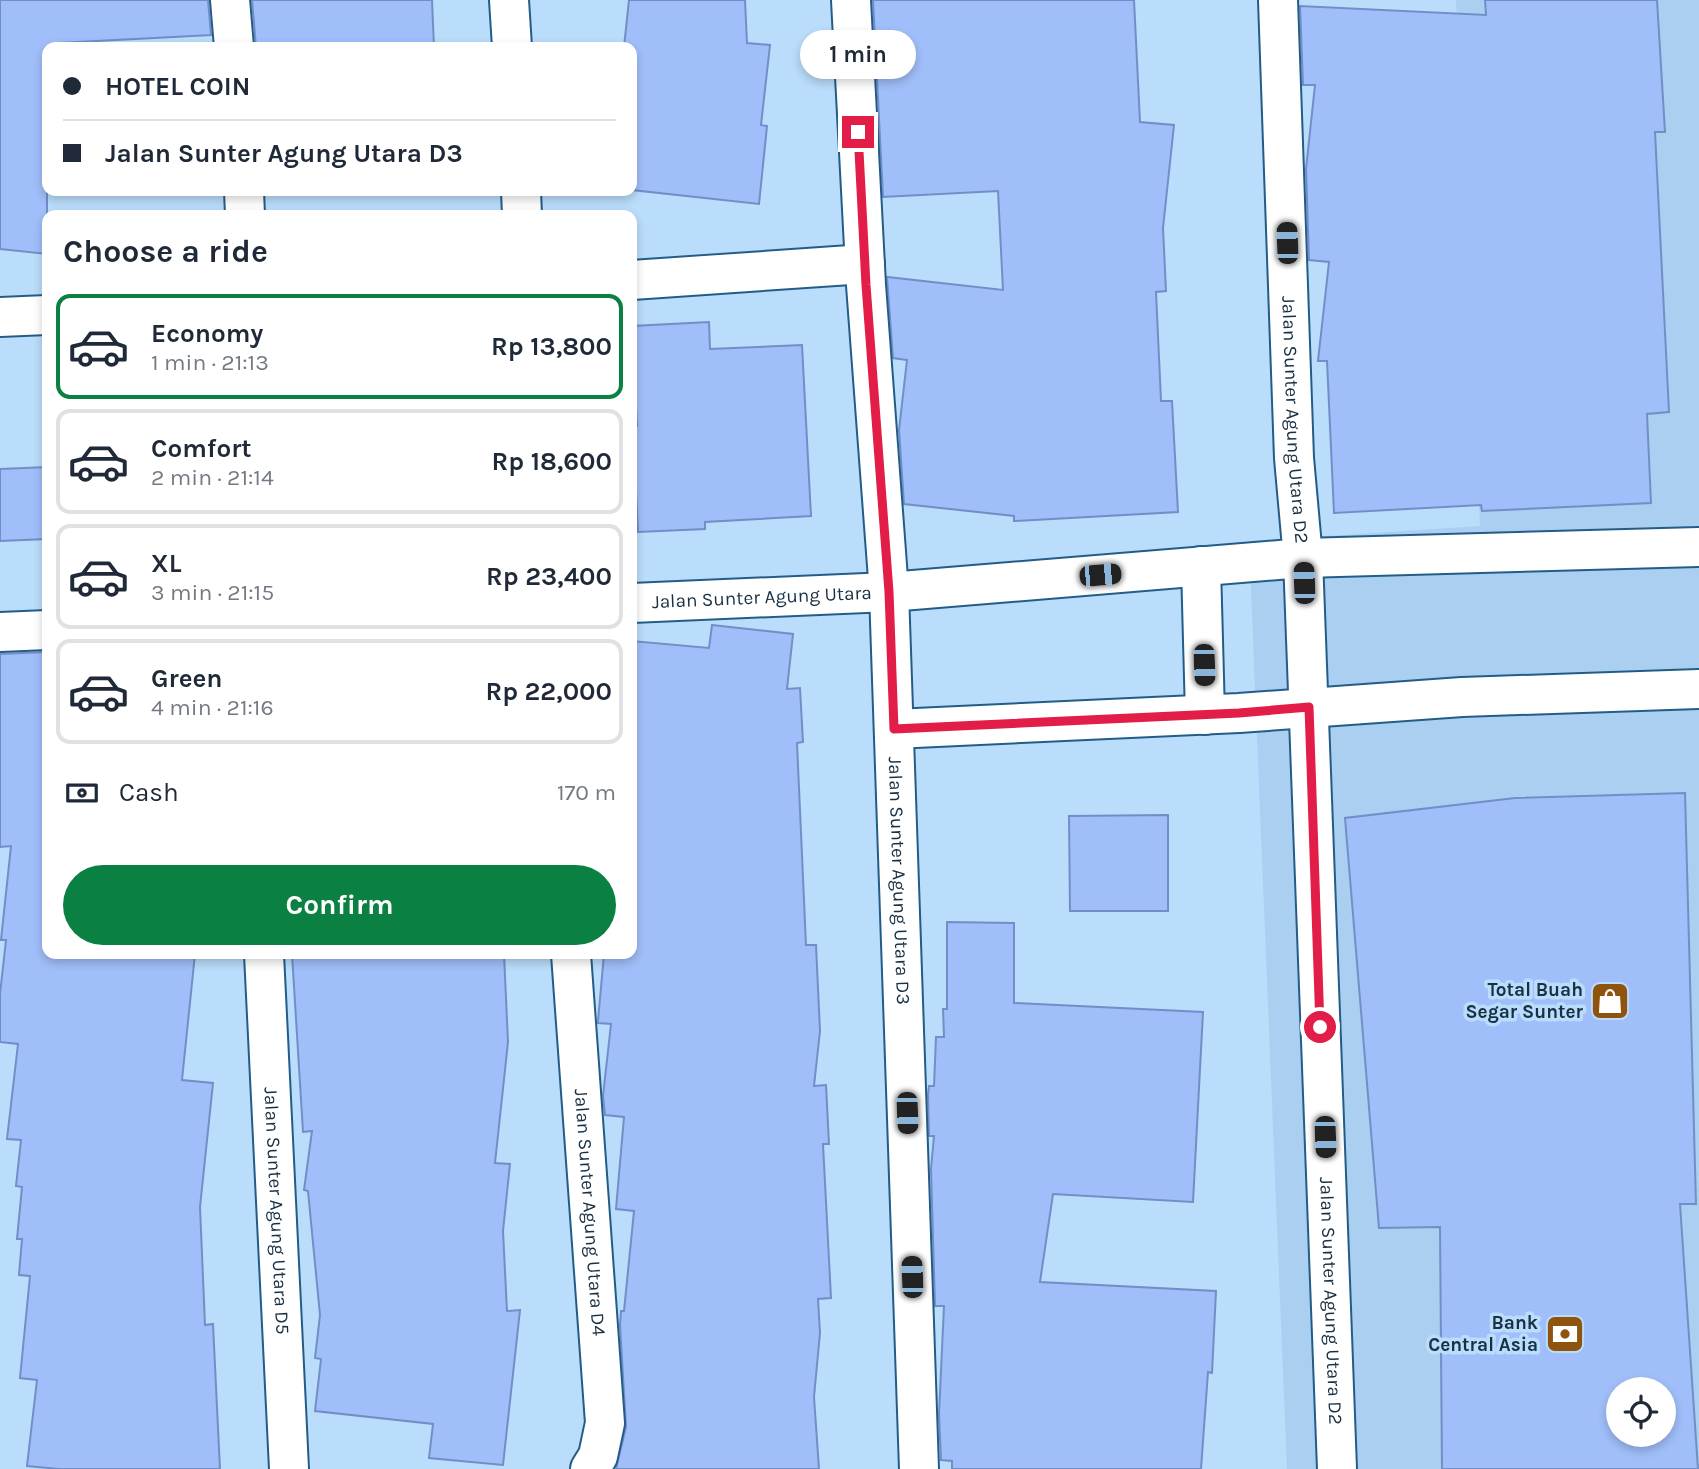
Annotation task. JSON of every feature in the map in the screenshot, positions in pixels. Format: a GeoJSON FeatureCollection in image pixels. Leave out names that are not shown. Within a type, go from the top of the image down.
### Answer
{"type":"FeatureCollection","features":[{"type":"Feature","properties":{"kind":"street"},"geometry":{"type":"LineString","coordinates":[[230,0],[234,42]]}},
{"type":"Feature","properties":{"kind":"street"},"geometry":{"type":"LineString","coordinates":[[509,0],[512,42]]}},
{"type":"Feature","properties":{"kind":"street","name":"Jalan Sunter Agung Utara D3"},"geometry":{"type":"LineString","coordinates":[[851,0],[865,264],[889,592],[919,1469]]}},
{"type":"Feature","properties":{"kind":"street","name":"Jalan Sunter Agung Utara D2"},"geometry":{"type":"LineString","coordinates":[[1278,0],[1294,458],[1303,558],[1309,707],[1337,1469]]}},
{"type":"Feature","properties":{"kind":"street"},"geometry":{"type":"LineString","coordinates":[[637,280],[865,264]]}},
{"type":"Feature","properties":{"kind":"street"},"geometry":{"type":"LineString","coordinates":[[0,317],[42,314]]}},
{"type":"Feature","properties":{"kind":"street","name":"Jalan Sunter Agung Utara"},"geometry":{"type":"LineString","coordinates":[[637,603],[889,592],[1303,558],[1699,547]]}},
{"type":"Feature","properties":{"kind":"street"},"geometry":{"type":"LineString","coordinates":[[1201,566],[1205,715]]}},
{"type":"Feature","properties":{"kind":"street"},"geometry":{"type":"LineString","coordinates":[[0,632],[42,630]]}},
{"type":"Feature","properties":{"kind":"street"},"geometry":{"type":"LineString","coordinates":[[894,729],[1205,715],[1462,698],[1699,689]]}},
{"type":"Feature","properties":{"kind":"street","name":"Jalan Sunter Agung Utara D5"},"geometry":{"type":"LineString","coordinates":[[264,959],[289,1469]]}},
{"type":"Feature","properties":{"kind":"street","name":"Jalan Sunter Agung Utara D4"},"geometry":{"type":"LineString","coordinates":[[571,959],[605,1423],[598,1456],[590,1469]]}},
{"type":"Feature","properties":{"kind":"shaded area"},"geometry":{"type":"Polygon","coordinates":[[[1456,0],[1699,0],[1699,1469],[1287,1469],[1249,541],[1480,526],[1456,0]]]}},
{"type":"Feature","properties":{"kind":"building"},"geometry":{"type":"Polygon","coordinates":[[[0,0],[208,0],[211,35],[42,42],[42,196],[47,196],[47,210],[42,210],[42,253],[0,249],[0,0]]]}},
{"type":"Feature","properties":{"kind":"building"},"geometry":{"type":"Polygon","coordinates":[[[252,0],[432,0],[434,42],[256,42],[252,0]]]}},
{"type":"Feature","properties":{"kind":"building"},"geometry":{"type":"Polygon","coordinates":[[[629,0],[745,0],[747,43],[770,45],[761,125],[767,126],[759,204],[637,191],[637,42],[625,42],[629,0]]]}},
{"type":"Feature","properties":{"kind":"building"},"geometry":{"type":"Polygon","coordinates":[[[873,0],[1134,0],[1140,122],[1174,125],[1163,228],[1166,291],[1156,292],[1161,401],[1172,401],[1178,512],[1014,521],[1014,516],[904,504],[899,430],[907,360],[893,358],[887,277],[1003,290],[998,191],[883,197],[873,0]]]}},
{"type":"Feature","properties":{"kind":"building"},"geometry":{"type":"Polygon","coordinates":[[[1485,0],[1657,0],[1665,132],[1655,132],[1669,412],[1647,414],[1651,503],[1482,511],[1481,505],[1334,513],[1327,361],[1318,361],[1329,262],[1309,260],[1306,169],[1315,85],[1303,85],[1300,6],[1486,15],[1485,0]]]}},
{"type":"Feature","properties":{"kind":"building"},"geometry":{"type":"Polygon","coordinates":[[[709,322],[710,349],[802,345],[811,516],[705,522],[705,529],[638,532],[637,326],[709,322]]]}},
{"type":"Feature","properties":{"kind":"building"},"geometry":{"type":"Polygon","coordinates":[[[42,467],[42,539],[0,541],[0,469],[42,467]]]}},
{"type":"Feature","properties":{"kind":"building"},"geometry":{"type":"Polygon","coordinates":[[[712,625],[793,634],[787,689],[800,688],[803,742],[797,743],[806,945],[816,945],[820,1031],[814,1086],[826,1085],[829,1144],[823,1144],[831,1298],[818,1299],[820,1333],[814,1397],[819,1469],[616,1469],[626,1427],[620,1325],[621,1311],[624,1311],[634,1211],[616,1209],[624,1117],[605,1115],[603,1096],[611,1024],[598,1021],[604,959],[637,959],[637,641],[709,648],[712,625]]]}},
{"type":"Feature","properties":{"kind":"building"},"geometry":{"type":"Polygon","coordinates":[[[42,652],[42,959],[194,959],[182,1080],[213,1083],[200,1207],[205,1325],[213,1324],[220,1469],[59,1469],[27,1466],[37,1380],[20,1378],[30,1276],[19,1275],[22,1239],[17,1239],[22,1187],[16,1186],[21,1140],[7,1139],[18,1044],[0,1042],[0,994],[6,940],[1,940],[11,846],[0,847],[0,654],[42,652]]]}},
{"type":"Feature","properties":{"kind":"building"},"geometry":{"type":"Polygon","coordinates":[[[1685,793],[1696,1204],[1680,1204],[1698,1469],[1442,1469],[1440,1227],[1379,1228],[1345,818],[1515,798],[1685,793]]]}},
{"type":"Feature","properties":{"kind":"building"},"geometry":{"type":"Polygon","coordinates":[[[1168,815],[1168,911],[1070,911],[1069,816],[1168,815]]]}},
{"type":"Feature","properties":{"kind":"building"},"geometry":{"type":"Polygon","coordinates":[[[947,922],[1014,923],[1014,1003],[1203,1012],[1193,1202],[1053,1194],[1040,1282],[1216,1291],[1212,1373],[1208,1372],[1201,1469],[952,1469],[952,1461],[941,1460],[939,1414],[944,1306],[935,1306],[931,1169],[934,1136],[929,1136],[928,1095],[929,1086],[934,1086],[936,1037],[944,1037],[943,1009],[947,1009],[947,922]]]}},
{"type":"Feature","properties":{"kind":"building"},"geometry":{"type":"Polygon","coordinates":[[[292,959],[504,959],[508,1042],[495,1163],[510,1164],[503,1231],[507,1311],[520,1310],[503,1465],[429,1458],[433,1424],[315,1411],[321,1359],[315,1358],[320,1315],[308,1191],[304,1190],[312,1131],[303,1132],[292,959]]]}},
{"type":"Feature","properties":{"kind":"place","name":"Total Buah Segar Sunter"},"geometry":{"type":"Point","coordinates":[1610,1001]}},
{"type":"Feature","properties":{"kind":"place","name":"Bank Central Asia"},"geometry":{"type":"Point","coordinates":[1565,1334]}},
{"type":"Feature","properties":{"kind":"route"},"geometry":{"type":"LineString","coordinates":[[858,132],[866,285],[889,592],[894,729],[1239,713],[1309,707],[1320,1027]]}}]}
